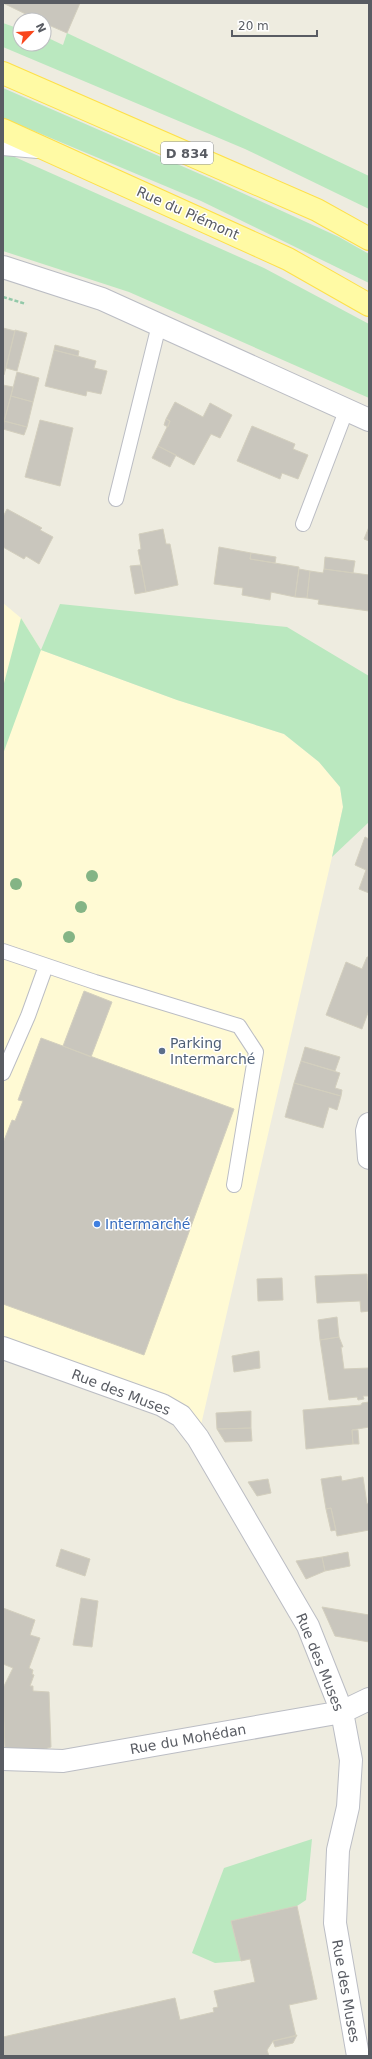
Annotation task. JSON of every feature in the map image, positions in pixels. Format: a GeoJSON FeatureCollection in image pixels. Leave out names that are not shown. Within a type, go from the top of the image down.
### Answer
{"type":"FeatureCollection","features":[{"type":"Feature","properties":{"kind":"main road","name":"D 834"},"geometry":{"type":"LineString","coordinates":[[3,73],[317,210],[369,239]]}},
{"type":"Feature","properties":{"kind":"main road","name":"Rue du Piémont"},"geometry":{"type":"LineString","coordinates":[[3,130],[288,259],[369,305]]}},
{"type":"Feature","properties":{"kind":"street"},"geometry":{"type":"LineString","coordinates":[[3,144],[42,147]]}},
{"type":"Feature","properties":{"kind":"street"},"geometry":{"type":"LineString","coordinates":[[3,267],[102,299],[369,420]]}},
{"type":"Feature","properties":{"kind":"street"},"geometry":{"type":"LineString","coordinates":[[369,1124],[367,1131],[369,1158]]}},
{"type":"Feature","properties":{"kind":"street","name":"Rue des Muses"},"geometry":{"type":"LineString","coordinates":[[3,1348],[162,1405],[180,1416],[198,1438],[308,1626],[342,1712],[351,1760],[348,1807],[338,1850],[335,1923],[358,2056]]}},
{"type":"Feature","properties":{"kind":"street","name":"Rue du Mohédan"},"geometry":{"type":"LineString","coordinates":[[3,1759],[63,1761],[342,1712],[369,1699]]}},
{"type":"Feature","properties":{"kind":"lane"},"geometry":{"type":"LineString","coordinates":[[116,499],[159,325]]}},
{"type":"Feature","properties":{"kind":"lane"},"geometry":{"type":"LineString","coordinates":[[303,524],[346,410]]}},
{"type":"Feature","properties":{"kind":"lane"},"geometry":{"type":"LineString","coordinates":[[3,951],[46,966],[239,1026],[256,1052],[234,1185]]}},
{"type":"Feature","properties":{"kind":"lane"},"geometry":{"type":"LineString","coordinates":[[3,1073],[28,1016],[46,966]]}},
{"type":"Feature","properties":{"kind":"shaded area"},"geometry":{"type":"Polygon","coordinates":[[[3,603],[21,618],[41,650],[177,700],[284,734],[319,762],[340,787],[343,807],[198,1438],[181,1416],[3,1348],[3,603]]]}},
{"type":"Feature","properties":{"kind":"green space"},"geometry":{"type":"Polygon","coordinates":[[[3,23],[12,26],[12,51],[3,47],[3,23]]]}},
{"type":"Feature","properties":{"kind":"green space"},"geometry":{"type":"Polygon","coordinates":[[[67,33],[369,176],[369,209],[245,149],[15,52],[52,52],[52,40],[63,45],[67,33]]]}},
{"type":"Feature","properties":{"kind":"green space"},"geometry":{"type":"Polygon","coordinates":[[[3,88],[216,181],[339,237],[369,254],[369,283],[201,201],[3,118],[3,88]]]}},
{"type":"Feature","properties":{"kind":"green space"},"geometry":{"type":"Polygon","coordinates":[[[8,154],[264,268],[369,324],[369,398],[129,292],[3,251],[3,155],[8,154]]]}},
{"type":"Feature","properties":{"kind":"green space"},"geometry":{"type":"Polygon","coordinates":[[[60,604],[287,627],[369,676],[369,822],[332,857],[343,807],[340,787],[319,762],[284,734],[177,700],[41,650],[60,604]]]}},
{"type":"Feature","properties":{"kind":"green space"},"geometry":{"type":"Polygon","coordinates":[[[21,618],[41,650],[3,754],[3,687],[21,618]]]}},
{"type":"Feature","properties":{"kind":"green space"},"geometry":{"type":"Polygon","coordinates":[[[312,1839],[306,1900],[297,1906],[231,1921],[241,1961],[215,1963],[192,1953],[224,1868],[312,1839]]]}},
{"type":"Feature","properties":{"kind":"building"},"geometry":{"type":"Polygon","coordinates":[[[3,3],[80,3],[67,33],[52,26],[52,12],[22,12],[3,3]]]}},
{"type":"Feature","properties":{"kind":"building"},"geometry":{"type":"Polygon","coordinates":[[[3,328],[15,331],[4,375],[3,375],[3,328]]]}},
{"type":"Feature","properties":{"kind":"building"},"geometry":{"type":"Polygon","coordinates":[[[15,330],[27,333],[17,371],[6,368],[15,330]]]}},
{"type":"Feature","properties":{"kind":"building"},"geometry":{"type":"Polygon","coordinates":[[[55,345],[79,351],[78,356],[54,350],[55,345]]]}},
{"type":"Feature","properties":{"kind":"building"},"geometry":{"type":"Polygon","coordinates":[[[54,350],[96,361],[94,368],[107,371],[101,394],[87,391],[86,396],[45,386],[54,350]]]}},
{"type":"Feature","properties":{"kind":"building"},"geometry":{"type":"Polygon","coordinates":[[[17,372],[39,378],[33,402],[11,396],[17,372]]]}},
{"type":"Feature","properties":{"kind":"building"},"geometry":{"type":"Polygon","coordinates":[[[3,385],[13,387],[3,426],[3,385]]]}},
{"type":"Feature","properties":{"kind":"building"},"geometry":{"type":"Polygon","coordinates":[[[11,396],[33,402],[27,427],[4,421],[11,396]]]}},
{"type":"Feature","properties":{"kind":"building"},"geometry":{"type":"Polygon","coordinates":[[[175,402],[203,417],[210,403],[232,415],[220,438],[211,434],[194,465],[158,446],[170,421],[166,419],[175,402]]]}},
{"type":"Feature","properties":{"kind":"building"},"geometry":{"type":"Polygon","coordinates":[[[166,419],[170,421],[168,427],[164,425],[166,419]]]}},
{"type":"Feature","properties":{"kind":"building"},"geometry":{"type":"Polygon","coordinates":[[[40,420],[73,428],[60,486],[25,477],[40,420]]]}},
{"type":"Feature","properties":{"kind":"building"},"geometry":{"type":"Polygon","coordinates":[[[4,421],[27,427],[24,435],[3,429],[4,421]]]}},
{"type":"Feature","properties":{"kind":"building"},"geometry":{"type":"Polygon","coordinates":[[[252,426],[295,444],[293,449],[308,455],[298,479],[282,473],[280,479],[237,461],[252,426]]]}},
{"type":"Feature","properties":{"kind":"building"},"geometry":{"type":"Polygon","coordinates":[[[158,446],[176,455],[170,467],[152,458],[158,446]]]}},
{"type":"Feature","properties":{"kind":"building"},"geometry":{"type":"Polygon","coordinates":[[[7,509],[42,528],[40,530],[53,537],[39,564],[26,556],[24,559],[3,547],[3,517],[7,509]]]}},
{"type":"Feature","properties":{"kind":"building"},"geometry":{"type":"Polygon","coordinates":[[[369,527],[369,541],[364,539],[369,527]]]}},
{"type":"Feature","properties":{"kind":"building"},"geometry":{"type":"Polygon","coordinates":[[[163,529],[166,544],[170,544],[178,585],[146,592],[138,550],[141,549],[139,534],[163,529]]]}},
{"type":"Feature","properties":{"kind":"building"},"geometry":{"type":"Polygon","coordinates":[[[219,547],[251,553],[250,559],[299,567],[295,597],[271,592],[270,600],[242,595],[243,588],[214,584],[219,547]]]}},
{"type":"Feature","properties":{"kind":"building"},"geometry":{"type":"Polygon","coordinates":[[[251,553],[276,557],[275,563],[250,559],[251,553]]]}},
{"type":"Feature","properties":{"kind":"building"},"geometry":{"type":"Polygon","coordinates":[[[325,557],[355,561],[353,573],[324,569],[325,557]]]}},
{"type":"Feature","properties":{"kind":"building"},"geometry":{"type":"Polygon","coordinates":[[[141,565],[146,592],[135,594],[130,566],[141,565]]]}},
{"type":"Feature","properties":{"kind":"building"},"geometry":{"type":"Polygon","coordinates":[[[299,569],[310,571],[307,598],[295,597],[299,569]]]}},
{"type":"Feature","properties":{"kind":"building"},"geometry":{"type":"Polygon","coordinates":[[[324,569],[369,575],[369,611],[318,604],[319,600],[307,598],[310,571],[323,573],[324,569]]]}},
{"type":"Feature","properties":{"kind":"building"},"geometry":{"type":"Polygon","coordinates":[[[365,837],[369,839],[369,893],[359,889],[366,870],[355,865],[365,837]]]}},
{"type":"Feature","properties":{"kind":"building"},"geometry":{"type":"Polygon","coordinates":[[[367,957],[369,957],[369,1010],[362,1029],[326,1015],[346,962],[362,969],[367,957]]]}},
{"type":"Feature","properties":{"kind":"building"},"geometry":{"type":"Polygon","coordinates":[[[84,991],[112,1002],[91,1057],[63,1046],[84,991]]]}},
{"type":"Feature","properties":{"kind":"building","name":"Intermarché"},"geometry":{"type":"Polygon","coordinates":[[[41,1038],[234,1109],[144,1355],[3,1304],[3,1143],[12,1120],[15,1121],[23,1101],[18,1100],[41,1038]]]}},
{"type":"Feature","properties":{"kind":"building"},"geometry":{"type":"Polygon","coordinates":[[[305,1047],[340,1057],[335,1071],[301,1061],[305,1047]]]}},
{"type":"Feature","properties":{"kind":"building"},"geometry":{"type":"Polygon","coordinates":[[[301,1061],[340,1073],[335,1088],[342,1090],[341,1096],[294,1083],[301,1061]]]}},
{"type":"Feature","properties":{"kind":"building"},"geometry":{"type":"Polygon","coordinates":[[[294,1083],[341,1096],[337,1110],[329,1107],[323,1128],[285,1117],[294,1083]]]}},
{"type":"Feature","properties":{"kind":"building"},"geometry":{"type":"Polygon","coordinates":[[[367,1274],[369,1311],[361,1312],[360,1301],[317,1303],[315,1276],[367,1274]]]}},
{"type":"Feature","properties":{"kind":"building"},"geometry":{"type":"Polygon","coordinates":[[[282,1278],[283,1300],[258,1301],[257,1279],[282,1278]]]}},
{"type":"Feature","properties":{"kind":"building"},"geometry":{"type":"Polygon","coordinates":[[[337,1317],[339,1337],[320,1340],[318,1320],[337,1317]]]}},
{"type":"Feature","properties":{"kind":"building"},"geometry":{"type":"Polygon","coordinates":[[[339,1337],[343,1347],[341,1347],[344,1369],[369,1368],[369,1396],[363,1396],[364,1399],[358,1400],[357,1397],[329,1400],[320,1340],[339,1337]]]}},
{"type":"Feature","properties":{"kind":"building"},"geometry":{"type":"Polygon","coordinates":[[[259,1351],[260,1368],[234,1372],[232,1356],[259,1351]]]}},
{"type":"Feature","properties":{"kind":"building"},"geometry":{"type":"Polygon","coordinates":[[[369,1402],[369,1427],[352,1430],[353,1444],[306,1449],[303,1410],[361,1405],[362,1403],[369,1402]]]}},
{"type":"Feature","properties":{"kind":"building"},"geometry":{"type":"Polygon","coordinates":[[[251,1411],[251,1428],[217,1429],[216,1413],[251,1411]]]}},
{"type":"Feature","properties":{"kind":"building"},"geometry":{"type":"Polygon","coordinates":[[[251,1428],[252,1441],[225,1442],[217,1429],[251,1428]]]}},
{"type":"Feature","properties":{"kind":"building"},"geometry":{"type":"Polygon","coordinates":[[[352,1430],[358,1430],[359,1444],[353,1444],[352,1430]]]}},
{"type":"Feature","properties":{"kind":"building"},"geometry":{"type":"Polygon","coordinates":[[[341,1476],[342,1481],[363,1477],[367,1504],[369,1503],[369,1530],[337,1536],[331,1508],[326,1509],[321,1479],[341,1476]]]}},
{"type":"Feature","properties":{"kind":"building"},"geometry":{"type":"Polygon","coordinates":[[[268,1479],[271,1493],[257,1496],[248,1482],[268,1479]]]}},
{"type":"Feature","properties":{"kind":"building"},"geometry":{"type":"Polygon","coordinates":[[[331,1508],[336,1530],[331,1531],[326,1509],[331,1508]]]}},
{"type":"Feature","properties":{"kind":"building"},"geometry":{"type":"Polygon","coordinates":[[[61,1549],[90,1559],[85,1576],[56,1566],[61,1549]]]}},
{"type":"Feature","properties":{"kind":"building"},"geometry":{"type":"Polygon","coordinates":[[[348,1552],[350,1566],[325,1571],[322,1557],[348,1552]]]}},
{"type":"Feature","properties":{"kind":"building"},"geometry":{"type":"Polygon","coordinates":[[[322,1557],[325,1571],[306,1579],[296,1561],[322,1557]]]}},
{"type":"Feature","properties":{"kind":"building"},"geometry":{"type":"Polygon","coordinates":[[[81,1598],[98,1601],[92,1647],[73,1645],[81,1598]]]}},
{"type":"Feature","properties":{"kind":"building"},"geometry":{"type":"Polygon","coordinates":[[[322,1607],[369,1615],[369,1642],[335,1636],[322,1607]]]}},
{"type":"Feature","properties":{"kind":"building"},"geometry":{"type":"Polygon","coordinates":[[[3,1608],[35,1620],[30,1635],[40,1638],[29,1668],[33,1670],[32,1674],[34,1675],[30,1686],[33,1686],[33,1691],[49,1692],[51,1747],[35,1752],[5,1751],[3,1688],[13,1668],[3,1664],[3,1608]]]}},
{"type":"Feature","properties":{"kind":"building"},"geometry":{"type":"Polygon","coordinates":[[[297,1906],[317,1999],[289,2005],[296,2036],[273,2041],[267,2050],[269,2056],[3,2056],[3,2037],[175,1998],[180,2020],[214,2012],[213,2008],[218,2007],[214,1991],[255,1982],[250,1959],[241,1961],[231,1921],[297,1906]]]}},
{"type":"Feature","properties":{"kind":"building"},"geometry":{"type":"Polygon","coordinates":[[[297,2035],[293,2043],[275,2047],[273,2041],[297,2035]]]}},
{"type":"Feature","properties":{"kind":"place","name":"Parking Intermarché"},"geometry":{"type":"Point","coordinates":[162,1051]}},
{"type":"Feature","properties":{"kind":"place","name":"Intermarché"},"geometry":{"type":"Point","coordinates":[97,1224]}}]}
